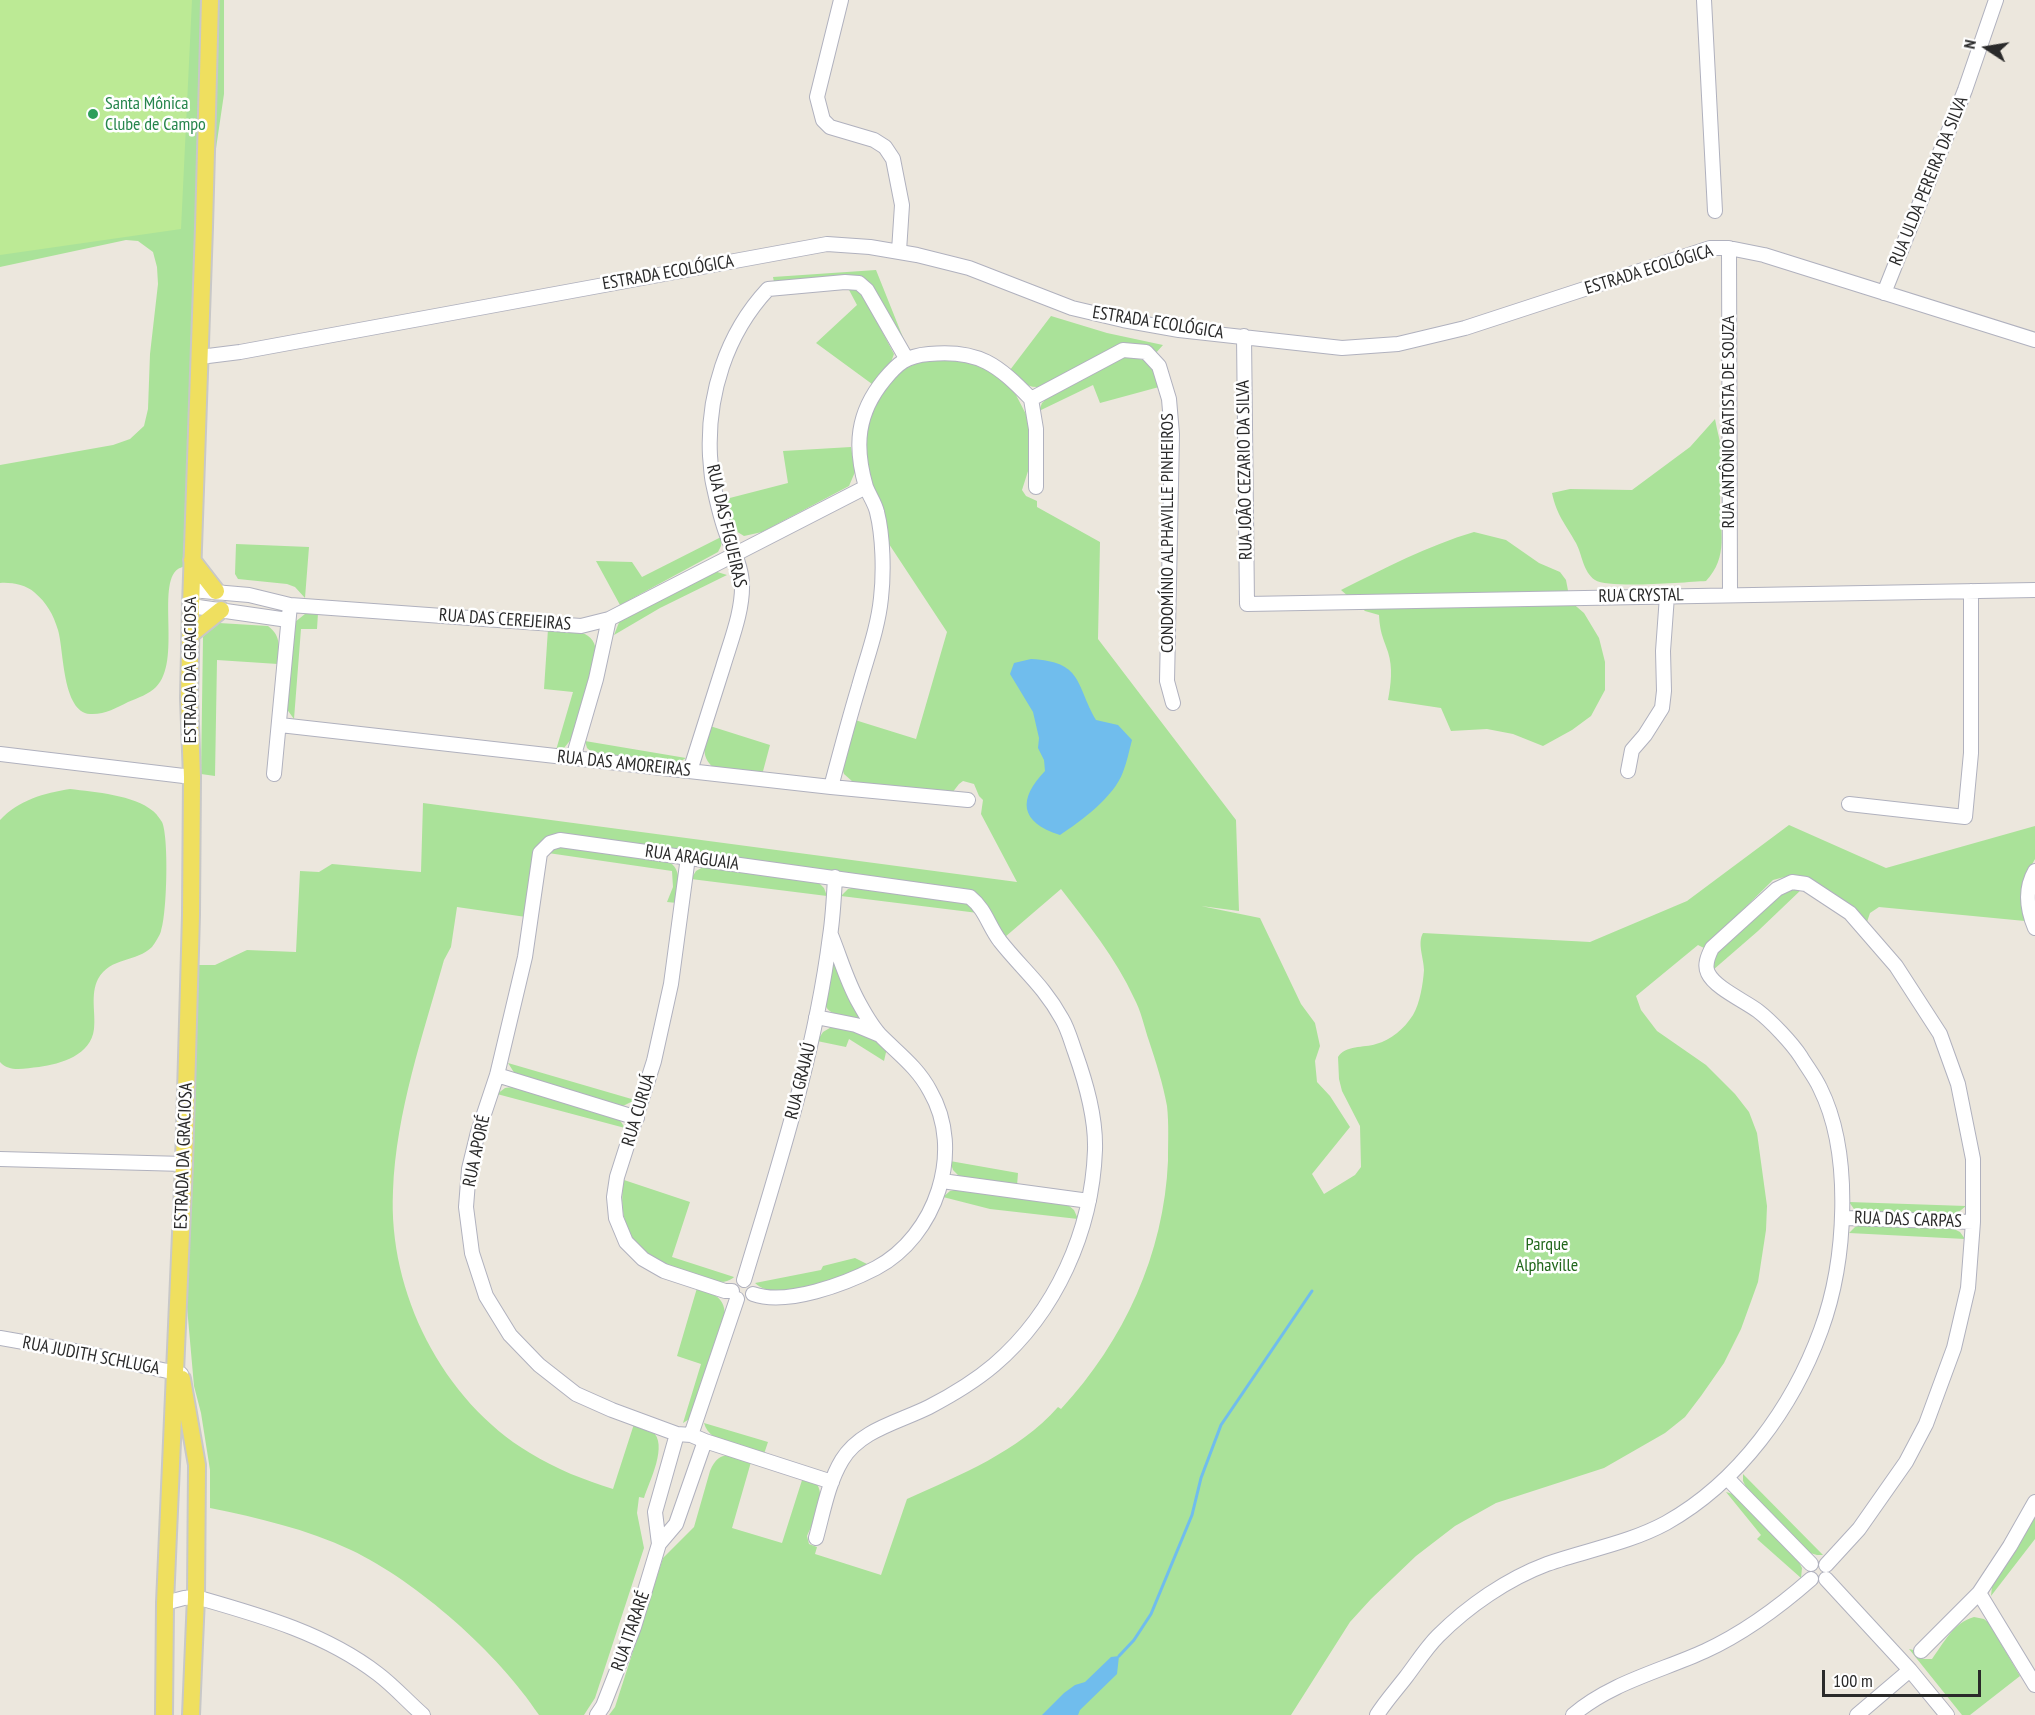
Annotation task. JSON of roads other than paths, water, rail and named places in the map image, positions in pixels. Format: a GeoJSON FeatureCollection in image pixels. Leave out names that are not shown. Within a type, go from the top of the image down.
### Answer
{"type":"FeatureCollection","features":[{"type":"Feature","properties":{"kind":"main road","name":"ESTRADA DA GRACIOSA"},"geometry":{"type":"LineString","coordinates":[[164,1715],[165,1603],[178,1373],[177,1340],[191,915],[190,634],[210,0]]}},
{"type":"Feature","properties":{"kind":"main road"},"geometry":{"type":"LineString","coordinates":[[192,560],[216,591]]}},
{"type":"Feature","properties":{"kind":"main road"},"geometry":{"type":"LineString","coordinates":[[190,634],[221,610]]}},
{"type":"Feature","properties":{"kind":"main road","name":"ESTRADA DA GRACIOSA"},"geometry":{"type":"LineString","coordinates":[[178,1373],[197,1465],[196,1597],[191,1715]]}},
{"type":"Feature","properties":{"kind":"street"},"geometry":{"type":"LineString","coordinates":[[841,0],[817,97],[823,120],[830,127],[874,140],[885,147],[892,159],[902,205],[899,251]]}},
{"type":"Feature","properties":{"kind":"street"},"geometry":{"type":"LineString","coordinates":[[1704,0],[1715,211]]}},
{"type":"Feature","properties":{"kind":"street","name":"RUA ULDA PEREIRA DA SILVA"},"geometry":{"type":"LineString","coordinates":[[1884,294],[1965,90],[1996,0]]}},
{"type":"Feature","properties":{"kind":"street","name":"ESTRADA ECOLÓGICA"},"geometry":{"type":"LineString","coordinates":[[200,357],[827,244],[870,246],[969,267],[1072,308],[1123,321],[1179,330],[1342,348],[1398,344],[1465,328],[1710,248],[1729,248],[1764,255],[2035,340]]}},
{"type":"Feature","properties":{"kind":"street","name":"RUA ANTÔNIO BATISTA DE SOUZA"},"geometry":{"type":"LineString","coordinates":[[1729,248],[1730,595]]}},
{"type":"Feature","properties":{"kind":"street","name":"RUA DAS FIGUEIRAS"},"geometry":{"type":"LineString","coordinates":[[690,771],[735,628],[741,600],[742,582],[735,552],[728,539],[712,479],[709,432],[712,397],[725,358],[740,325],[753,305],[768,289],[845,282],[859,283],[867,290],[906,358]]}},
{"type":"Feature","properties":{"kind":"street","name":"RUA JOÃO CEZARIO DA SILVA"},"geometry":{"type":"LineString","coordinates":[[1244,336],[1247,604]]}},
{"type":"Feature","properties":{"kind":"street","name":"CONDOMÍNIO ALPHAVILLE PINHEIROS"},"geometry":{"type":"LineString","coordinates":[[1031,399],[1123,350],[1146,352],[1159,366],[1169,399],[1172,434],[1167,681],[1173,703]]}},
{"type":"Feature","properties":{"kind":"street"},"geometry":{"type":"LineString","coordinates":[[831,787],[872,645],[881,598],[882,555],[877,512],[866,487],[860,453],[859,429],[871,396],[906,358],[948,352],[975,357],[995,365],[1031,399],[1036,429],[1036,487]]}},
{"type":"Feature","properties":{"kind":"street","name":"RUA DAS CEREJEIRAS"},"geometry":{"type":"LineString","coordinates":[[291,605],[581,626],[609,619],[735,552],[866,487]]}},
{"type":"Feature","properties":{"kind":"street","name":"RUA CRYSTAL"},"geometry":{"type":"LineString","coordinates":[[1247,604],[2035,590]]}},
{"type":"Feature","properties":{"kind":"street"},"geometry":{"type":"LineString","coordinates":[[191,598],[216,591],[249,595],[291,605],[274,774]]}},
{"type":"Feature","properties":{"kind":"street"},"geometry":{"type":"LineString","coordinates":[[1849,804],[1965,817],[1971,753],[1971,591]]}},
{"type":"Feature","properties":{"kind":"street"},"geometry":{"type":"LineString","coordinates":[[1628,771],[1632,750],[1645,735],[1662,708],[1667,596]]}},
{"type":"Feature","properties":{"kind":"street"},"geometry":{"type":"LineString","coordinates":[[191,598],[221,610],[288,620]]}},
{"type":"Feature","properties":{"kind":"street"},"geometry":{"type":"LineString","coordinates":[[573,758],[596,679],[609,619]]}},
{"type":"Feature","properties":{"kind":"street","name":"RUA DAS AMOREIRAS"},"geometry":{"type":"LineString","coordinates":[[280,725],[831,787],[968,800]]}},
{"type":"Feature","properties":{"kind":"street"},"geometry":{"type":"LineString","coordinates":[[0,753],[192,777]]}},
{"type":"Feature","properties":{"kind":"street","name":"RUA ARAGUAIA"},"geometry":{"type":"LineString","coordinates":[[550,843],[560,840],[970,897],[981,906],[988,924],[1046,992],[1064,1021],[1082,1071],[1092,1118],[1095,1148],[1089,1201],[1076,1243],[1055,1293],[1024,1336],[994,1365],[965,1388],[857,1442],[842,1460],[832,1482],[816,1538]]}},
{"type":"Feature","properties":{"kind":"street","name":"RUA APORÉ"},"geometry":{"type":"LineString","coordinates":[[550,843],[540,853],[525,957],[496,1075],[469,1169],[466,1207],[472,1253],[486,1296],[510,1335],[538,1365],[576,1394],[612,1410],[705,1442],[832,1482]]}},
{"type":"Feature","properties":{"kind":"street","name":"RUA CURUÁ"},"geometry":{"type":"LineString","coordinates":[[688,857],[671,984],[654,1061],[617,1177],[614,1197],[616,1218],[626,1242],[643,1260],[664,1271],[735,1295]]}},
{"type":"Feature","properties":{"kind":"street"},"geometry":{"type":"LineString","coordinates":[[2035,871],[2030,880],[2027,899],[2035,928]]}},
{"type":"Feature","properties":{"kind":"street","name":"RUA GRAJAÚ"},"geometry":{"type":"LineString","coordinates":[[744,1280],[786,1141],[816,1017],[831,935],[835,877]]}},
{"type":"Feature","properties":{"kind":"street"},"geometry":{"type":"LineString","coordinates":[[1377,1715],[1437,1637],[1475,1604],[1509,1582],[1544,1565],[1610,1546],[1666,1522],[1728,1478],[1763,1436],[1796,1386],[1817,1339],[1834,1280],[1844,1218],[1834,1127],[1821,1089],[1797,1051],[1760,1012],[1717,984],[1708,973],[1707,958],[1712,948],[1778,889],[1792,882],[1806,884],[1850,914],[1896,966],[1941,1034],[1958,1084],[1973,1159],[1973,1222],[1968,1288],[1954,1348],[1926,1424],[1888,1491],[1859,1529],[1826,1565]]}},
{"type":"Feature","properties":{"kind":"street"},"geometry":{"type":"LineString","coordinates":[[753,1294],[761,1297],[784,1296],[817,1291],[855,1279],[880,1266],[900,1251],[918,1232],[933,1206],[942,1181],[945,1154],[942,1124],[931,1092],[913,1065],[880,1035],[858,1002],[831,935]]}},
{"type":"Feature","properties":{"kind":"street"},"geometry":{"type":"LineString","coordinates":[[816,1017],[856,1025],[880,1035]]}},
{"type":"Feature","properties":{"kind":"street"},"geometry":{"type":"LineString","coordinates":[[496,1075],[637,1118]]}},
{"type":"Feature","properties":{"kind":"street"},"geometry":{"type":"LineString","coordinates":[[0,1159],[184,1164]]}},
{"type":"Feature","properties":{"kind":"street"},"geometry":{"type":"LineString","coordinates":[[942,1181],[1089,1201]]}},
{"type":"Feature","properties":{"kind":"street","name":"RUA DAS CARPAS"},"geometry":{"type":"LineString","coordinates":[[1844,1218],[1973,1222]]}},
{"type":"Feature","properties":{"kind":"street"},"geometry":{"type":"LineString","coordinates":[[660,1544],[655,1512],[735,1295],[737,1282],[744,1280],[751,1285],[753,1294]]}},
{"type":"Feature","properties":{"kind":"street"},"geometry":{"type":"LineString","coordinates":[[735,1295],[746,1301],[753,1294]]}},
{"type":"Feature","properties":{"kind":"street","name":"RUA JUDITH SCHLUGA"},"geometry":{"type":"LineString","coordinates":[[0,1338],[178,1373]]}},
{"type":"Feature","properties":{"kind":"street"},"geometry":{"type":"LineString","coordinates":[[660,1544],[676,1524],[705,1442]]}},
{"type":"Feature","properties":{"kind":"street"},"geometry":{"type":"LineString","coordinates":[[1728,1478],[1811,1564]]}},
{"type":"Feature","properties":{"kind":"street"},"geometry":{"type":"LineString","coordinates":[[1921,1651],[1980,1593],[2035,1502]]}},
{"type":"Feature","properties":{"kind":"street","name":"RUA ITARARÉ"},"geometry":{"type":"LineString","coordinates":[[597,1715],[603,1706],[634,1627],[660,1544]]}},
{"type":"Feature","properties":{"kind":"street"},"geometry":{"type":"LineString","coordinates":[[1818,1562],[1826,1565],[1829,1572],[1826,1579],[1818,1582],[1811,1579],[1808,1572],[1811,1564],[1818,1562]]}},
{"type":"Feature","properties":{"kind":"street"},"geometry":{"type":"LineString","coordinates":[[1573,1715],[1607,1692],[1707,1650],[1740,1633],[1782,1605],[1811,1579]]}},
{"type":"Feature","properties":{"kind":"street"},"geometry":{"type":"LineString","coordinates":[[1826,1579],[1910,1670],[1947,1715]]}},
{"type":"Feature","properties":{"kind":"street"},"geometry":{"type":"LineString","coordinates":[[1980,1593],[2035,1685]]}},
{"type":"Feature","properties":{"kind":"street"},"geometry":{"type":"LineString","coordinates":[[165,1603],[196,1597],[274,1620],[338,1648],[379,1674],[423,1715]]}},
{"type":"Feature","properties":{"kind":"street"},"geometry":{"type":"LineString","coordinates":[[1857,1715],[1910,1670]]}},
{"type":"Feature","properties":{"kind":"water"},"geometry":{"type":"Polygon","coordinates":[[[1031,659],[1048,661],[1069,670],[1080,685],[1096,720],[1118,725],[1132,740],[1119,781],[1105,799],[1087,816],[1060,835],[1046,830],[1037,823],[1027,809],[1030,791],[1045,771],[1044,760],[1038,748],[1039,738],[1033,712],[1010,674],[1014,663],[1031,659]]]}},
{"type":"Feature","properties":{"kind":"water"},"geometry":{"type":"Polygon","coordinates":[[[1119,1656],[1117,1674],[1080,1710],[1078,1715],[1042,1715],[1064,1693],[1075,1685],[1085,1682],[1111,1657],[1119,1656]]]}},
{"type":"Feature","properties":{"kind":"waterway"},"geometry":{"type":"LineString","coordinates":[[1119,1656],[1134,1640],[1151,1614],[1192,1515],[1201,1478],[1221,1425],[1312,1291]]}},
{"type":"Feature","properties":{"kind":"place","name":"Santa Mônica Clube de Campo"},"geometry":{"type":"Point","coordinates":[93,114]}},
{"type":"Feature","properties":{"kind":"park label","name":"Parque Alphaville"},"geometry":{"type":"Point","coordinates":[1547,1255]}}]}
